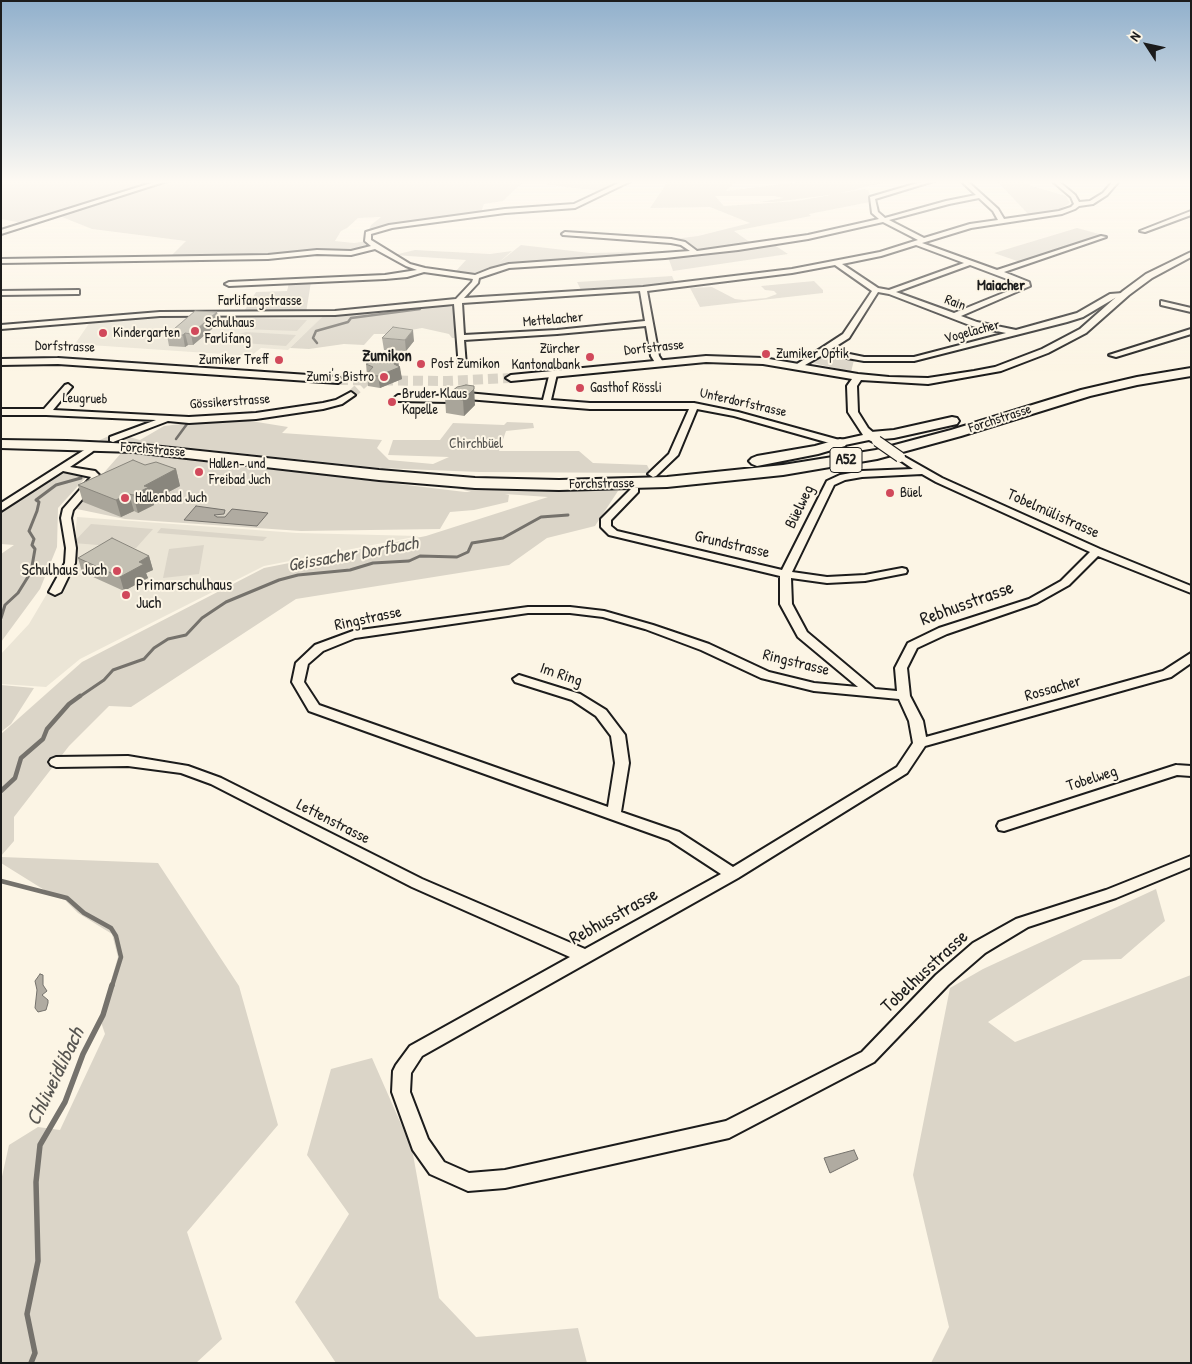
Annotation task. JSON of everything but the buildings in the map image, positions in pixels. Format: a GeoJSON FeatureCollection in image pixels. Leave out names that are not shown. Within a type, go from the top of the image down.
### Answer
{"type":"FeatureCollection","features":[{"type":"Feature","properties":{"kind":"highway","name":"Forchstrasse"},"geometry":{"type":"LineString","coordinates":[[1,443],[148,449],[445,481],[532,485],[624,485],[751,475],[853,458],[937,438],[1062,399],[1191,370]]}},
{"type":"Feature","properties":{"kind":"highway","name":"Forchstrasse"},"geometry":{"type":"LineString","coordinates":[[624,485],[788,466],[849,456],[939,434],[1040,402],[1110,384],[1191,370]]}},
{"type":"Feature","properties":{"kind":"highway"},"geometry":{"type":"LineString","coordinates":[[624,485],[697,484],[755,480],[822,473],[902,458],[1062,399]]}},
{"type":"Feature","properties":{"kind":"highway"},"geometry":{"type":"LineString","coordinates":[[874,439],[1040,402]]}},
{"type":"Feature","properties":{"kind":"highway"},"geometry":{"type":"LineString","coordinates":[[624,485],[812,451],[840,443]]}},
{"type":"Feature","properties":{"kind":"street"},"geometry":{"type":"LineString","coordinates":[[372,244],[408,265],[424,270],[476,277],[492,270],[509,266],[696,253],[761,244]]}},
{"type":"Feature","properties":{"kind":"street"},"geometry":{"type":"LineString","coordinates":[[682,244],[696,253]]}},
{"type":"Feature","properties":{"kind":"street","name":"Farlifangstrasse"},"geometry":{"type":"LineString","coordinates":[[1,327],[166,314],[335,313],[458,301],[643,289],[759,276],[838,264],[915,244]]}},
{"type":"Feature","properties":{"kind":"street"},"geometry":{"type":"LineString","coordinates":[[925,244],[970,263],[1026,283],[1026,286],[954,316]]}},
{"type":"Feature","properties":{"kind":"street"},"geometry":{"type":"LineString","coordinates":[[998,272],[1083,244]]}},
{"type":"Feature","properties":{"kind":"street"},"geometry":{"type":"LineString","coordinates":[[1,261],[268,257],[317,252],[351,252],[376,247]]}},
{"type":"Feature","properties":{"kind":"street","name":"Dorfstrasse"},"geometry":{"type":"LineString","coordinates":[[511,378],[659,362],[727,359],[800,366],[858,377],[889,380],[928,381],[953,378],[998,369],[1045,351],[1083,331],[1123,295],[1149,276],[1191,254]]}},
{"type":"Feature","properties":{"kind":"street"},"geometry":{"type":"LineString","coordinates":[[890,292],[918,280],[970,263]]}},
{"type":"Feature","properties":{"kind":"street"},"geometry":{"type":"LineString","coordinates":[[800,366],[846,336],[876,290],[838,264]]}},
{"type":"Feature","properties":{"kind":"street"},"geometry":{"type":"LineString","coordinates":[[229,284],[385,277],[407,275],[424,270]]}},
{"type":"Feature","properties":{"kind":"street"},"geometry":{"type":"LineString","coordinates":[[462,366],[458,301],[476,282],[476,277]]}},
{"type":"Feature","properties":{"kind":"street"},"geometry":{"type":"LineString","coordinates":[[643,289],[655,356],[659,362]]}},
{"type":"Feature","properties":{"kind":"street","name":"Rain"},"geometry":{"type":"LineString","coordinates":[[876,290],[890,292],[975,324],[1002,330],[1026,331]]}},
{"type":"Feature","properties":{"kind":"street"},"geometry":{"type":"LineString","coordinates":[[1,293],[76,292]]}},
{"type":"Feature","properties":{"kind":"street","name":"Vogelacher"},"geometry":{"type":"LineString","coordinates":[[821,351],[872,360],[914,359],[1026,331],[1080,314],[1114,296],[1123,295]]}},
{"type":"Feature","properties":{"kind":"street"},"geometry":{"type":"LineString","coordinates":[[1164,303],[1191,310]]}},
{"type":"Feature","properties":{"kind":"street","name":"Mettelacher"},"geometry":{"type":"LineString","coordinates":[[460,338],[557,332],[648,323]]}},
{"type":"Feature","properties":{"kind":"street"},"geometry":{"type":"LineString","coordinates":[[1113,355],[1191,331]]}},
{"type":"Feature","properties":{"kind":"street","name":"Dorfstrasse"},"geometry":{"type":"LineString","coordinates":[[1,362],[58,361],[338,380]]}},
{"type":"Feature","properties":{"kind":"street"},"geometry":{"type":"LineString","coordinates":[[546,403],[552,382],[552,374]]}},
{"type":"Feature","properties":{"kind":"street"},"geometry":{"type":"LineString","coordinates":[[858,377],[852,386],[852,412],[860,426],[874,439],[902,458]]}},
{"type":"Feature","properties":{"kind":"street"},"geometry":{"type":"LineString","coordinates":[[46,412],[68,387]]}},
{"type":"Feature","properties":{"kind":"street","name":"Gössikerstrasse"},"geometry":{"type":"LineString","coordinates":[[112,439],[153,425],[167,418],[189,420],[256,416],[323,406],[339,402],[352,395]]}},
{"type":"Feature","properties":{"kind":"street","name":"Unterdorfstrasse"},"geometry":{"type":"LineString","coordinates":[[398,398],[449,399],[467,396],[590,406],[694,406],[736,414],[840,443],[874,439]]}},
{"type":"Feature","properties":{"kind":"street"},"geometry":{"type":"LineString","coordinates":[[653,474],[673,455],[694,406]]}},
{"type":"Feature","properties":{"kind":"street","name":"Leugrueb"},"geometry":{"type":"LineString","coordinates":[[1,412],[46,412],[167,418]]}},
{"type":"Feature","properties":{"kind":"street"},"geometry":{"type":"LineString","coordinates":[[1,508],[89,450]]}},
{"type":"Feature","properties":{"kind":"street","name":"Tobelmülistrasse"},"geometry":{"type":"LineString","coordinates":[[902,458],[924,472],[1096,551],[1191,590]]}},
{"type":"Feature","properties":{"kind":"street"},"geometry":{"type":"LineString","coordinates":[[55,592],[70,563],[71,548],[66,518],[68,509],[96,477],[92,473],[61,468]]}},
{"type":"Feature","properties":{"kind":"street","name":"Büelweg"},"geometry":{"type":"LineString","coordinates":[[871,692],[802,634],[786,604],[785,574],[830,483],[842,477],[862,474],[924,472]]}},
{"type":"Feature","properties":{"kind":"street","name":"Grundstrasse"},"geometry":{"type":"LineString","coordinates":[[624,485],[606,519],[606,527],[613,533],[785,574],[826,580],[866,578],[902,571]]}},
{"type":"Feature","properties":{"kind":"street","name":"Rebhusstrasse"},"geometry":{"type":"LineString","coordinates":[[729,1129],[505,1179],[468,1182],[437,1168],[420,1144],[401,1092],[402,1071],[416,1051],[733,874],[902,770],[920,743],[916,721],[904,696],[901,668],[912,646],[943,631],[1033,601],[1065,583],[1091,559],[1096,551]]}},
{"type":"Feature","properties":{"kind":"street","name":"Ringstrasse"},"geometry":{"type":"LineString","coordinates":[[733,874],[674,836],[614,813],[314,708],[298,682],[302,663],[319,648],[353,635],[528,610],[570,610],[604,614],[649,627],[705,647],[765,675],[814,687],[904,696]]}},
{"type":"Feature","properties":{"kind":"street","name":"Rossacher"},"geometry":{"type":"LineString","coordinates":[[920,743],[1167,674],[1191,657]]}},
{"type":"Feature","properties":{"kind":"street","name":"Im Ring"},"geometry":{"type":"LineString","coordinates":[[519,680],[576,697],[601,713],[618,735],[622,763],[614,813]]}},
{"type":"Feature","properties":{"kind":"street","name":"Lettenstrasse"},"geometry":{"type":"LineString","coordinates":[[56,762],[128,761],[183,769],[216,781],[418,883],[585,956]]}},
{"type":"Feature","properties":{"kind":"street","name":"Tobelweg"},"geometry":{"type":"LineString","coordinates":[[1004,826],[1176,770],[1191,771]]}},
{"type":"Feature","properties":{"kind":"street","name":"Tobelhusstrasse"},"geometry":{"type":"LineString","coordinates":[[729,1129],[868,1057],[942,980],[979,948],[1022,923],[1111,894],[1191,861]]}},
{"type":"Feature","properties":{"kind":"shaded area","name":"Schulhaus Farlifang"},"geometry":{"type":"Polygon","coordinates":[[[154,317],[322,317],[288,350],[261,348],[251,356],[75,344],[90,322],[154,317]]]}},
{"type":"Feature","properties":{"kind":"shaded area"},"geometry":{"type":"Polygon","coordinates":[[[196,506],[225,510],[224,514],[214,515],[217,517],[225,517],[232,509],[268,513],[257,526],[184,520],[196,506]]]}},
{"type":"Feature","properties":{"kind":"shaded area","name":"Primarschulhaus Juch"},"geometry":{"type":"Polygon","coordinates":[[[77,517],[297,533],[419,536],[264,566],[80,659],[46,687],[1,684],[1,654],[29,624],[74,548],[77,517]]]}},
{"type":"Feature","properties":{"kind":"shaded area"},"geometry":{"type":"Polygon","coordinates":[[[40,974],[43,975],[43,985],[47,991],[42,995],[48,1000],[48,1003],[46,1010],[38,1012],[35,1008],[37,990],[35,981],[40,974]]]}},
{"type":"Feature","properties":{"kind":"shaded area"},"geometry":{"type":"Polygon","coordinates":[[[854,1150],[858,1159],[830,1173],[824,1158],[854,1150]]]}},
{"type":"Feature","properties":{"kind":"green space"},"geometry":{"type":"Polygon","coordinates":[[[183,244],[372,244],[376,247],[361,251],[317,252],[268,257],[168,259],[183,244]]]}},
{"type":"Feature","properties":{"kind":"green space"},"geometry":{"type":"Polygon","coordinates":[[[680,244],[754,245],[700,252],[680,244]]]}},
{"type":"Feature","properties":{"kind":"green space"},"geometry":{"type":"Polygon","coordinates":[[[773,244],[788,254],[673,271],[668,257],[773,244]]]}},
{"type":"Feature","properties":{"kind":"green space"},"geometry":{"type":"Polygon","coordinates":[[[1025,244],[1076,244],[1020,262],[994,253],[1025,244]]]}},
{"type":"Feature","properties":{"kind":"green space"},"geometry":{"type":"Polygon","coordinates":[[[521,245],[590,253],[633,252],[652,255],[517,263],[493,267],[521,245]]]}},
{"type":"Feature","properties":{"kind":"green space"},"geometry":{"type":"Polygon","coordinates":[[[415,250],[490,254],[512,251],[491,269],[474,275],[455,272],[466,260],[394,255],[415,250]]]}},
{"type":"Feature","properties":{"kind":"green space"},"geometry":{"type":"Polygon","coordinates":[[[672,276],[676,285],[582,292],[577,282],[672,276]]]}},
{"type":"Feature","properties":{"kind":"green space"},"geometry":{"type":"Polygon","coordinates":[[[814,281],[823,290],[823,293],[700,307],[690,288],[712,287],[735,299],[744,300],[766,298],[777,294],[774,291],[765,290],[761,286],[814,281]]]}},
{"type":"Feature","properties":{"kind":"green space"},"geometry":{"type":"Polygon","coordinates":[[[311,282],[306,313],[243,313],[256,292],[287,291],[289,283],[311,282]]]}},
{"type":"Feature","properties":{"kind":"green space"},"geometry":{"type":"Polygon","coordinates":[[[443,305],[455,308],[456,338],[452,338],[449,334],[422,328],[411,330],[397,327],[391,334],[374,334],[364,345],[344,344],[309,349],[290,348],[323,316],[443,305]]]}},
{"type":"Feature","properties":{"kind":"green space"},"geometry":{"type":"Polygon","coordinates":[[[253,318],[307,320],[297,331],[242,329],[253,318]]]}},
{"type":"Feature","properties":{"kind":"green space"},"geometry":{"type":"Polygon","coordinates":[[[246,332],[296,335],[286,346],[228,342],[235,335],[246,332]]]}},
{"type":"Feature","properties":{"kind":"green space"},"geometry":{"type":"Polygon","coordinates":[[[824,355],[854,360],[851,372],[813,363],[815,359],[824,355]]]}},
{"type":"Feature","properties":{"kind":"green space","name":"Chirchbüel"},"geometry":{"type":"Polygon","coordinates":[[[232,418],[288,427],[282,433],[382,440],[377,448],[389,460],[433,464],[449,457],[388,455],[393,440],[440,440],[453,423],[504,425],[507,422],[533,423],[534,428],[506,431],[499,451],[579,451],[593,463],[647,465],[651,473],[479,472],[380,468],[115,440],[126,436],[140,440],[164,426],[232,418]]]}},
{"type":"Feature","properties":{"kind":"green space"},"geometry":{"type":"Polygon","coordinates":[[[123,451],[465,492],[471,492],[453,487],[618,491],[595,526],[547,538],[509,565],[296,599],[131,707],[109,706],[69,746],[14,817],[14,841],[1,856],[1,734],[82,662],[264,568],[426,536],[548,497],[505,494],[509,495],[508,502],[474,510],[450,512],[440,529],[301,531],[125,519],[77,509],[78,502],[123,451]]]}},
{"type":"Feature","properties":{"kind":"green space"},"geometry":{"type":"Polygon","coordinates":[[[58,473],[88,475],[58,508],[57,547],[40,589],[1,642],[1,554],[14,545],[1,544],[1,511],[58,473]]]}},
{"type":"Feature","properties":{"kind":"green space"},"geometry":{"type":"Polygon","coordinates":[[[91,524],[153,529],[136,548],[73,543],[91,524]]]}},
{"type":"Feature","properties":{"kind":"green space"},"geometry":{"type":"Polygon","coordinates":[[[161,528],[267,537],[263,541],[157,533],[161,528]]]}},
{"type":"Feature","properties":{"kind":"green space"},"geometry":{"type":"Polygon","coordinates":[[[204,545],[199,574],[163,578],[169,549],[204,545]]]}},
{"type":"Feature","properties":{"kind":"green space"},"geometry":{"type":"Polygon","coordinates":[[[1,685],[34,688],[11,724],[1,732],[1,685]]]}},
{"type":"Feature","properties":{"kind":"green space"},"geometry":{"type":"Polygon","coordinates":[[[1,857],[158,863],[239,986],[278,1125],[187,1232],[222,1339],[196,1363],[1,1363],[1,1181],[9,1145],[38,1127],[60,1130],[105,1034],[100,1019],[118,957],[112,934],[78,913],[65,900],[54,896],[1,863],[1,857]]]}},
{"type":"Feature","properties":{"kind":"green space"},"geometry":{"type":"Polygon","coordinates":[[[1156,889],[1165,921],[1121,959],[1083,960],[988,1022],[1015,1042],[1191,975],[1191,1363],[931,1363],[949,1327],[913,1175],[950,988],[983,969],[1156,889]]]}},
{"type":"Feature","properties":{"kind":"green space"},"geometry":{"type":"Polygon","coordinates":[[[372,1058],[412,1149],[439,1298],[476,1337],[578,1328],[587,1363],[336,1363],[295,1302],[349,1214],[307,1155],[331,1069],[372,1058]]]}},
{"type":"Feature","properties":{"kind":"waterway"},"geometry":{"type":"LineString","coordinates":[[317,343],[313,338],[316,331],[348,322],[351,318],[420,309]]}},
{"type":"Feature","properties":{"kind":"waterway"},"geometry":{"type":"LineString","coordinates":[[176,439],[187,424]]}},
{"type":"Feature","properties":{"kind":"waterway"},"geometry":{"type":"LineString","coordinates":[[1,618],[5,605],[18,593],[31,572],[35,549],[32,545],[34,539],[29,531],[37,511],[39,502],[36,500],[56,485],[81,478]]}},
{"type":"Feature","properties":{"kind":"waterway","name":"Geissacher Dorfbach"},"geometry":{"type":"LineString","coordinates":[[79,697],[104,680],[113,670],[144,659],[154,648],[168,639],[186,635],[202,618],[226,602],[279,580],[298,575],[350,570],[373,563],[409,561],[420,556],[457,557],[468,552],[472,543],[503,538],[541,517],[568,515]]}},
{"type":"Feature","properties":{"kind":"waterway","name":"Geissacher Dorfbach"},"geometry":{"type":"LineString","coordinates":[[1,791],[15,778],[21,758],[43,739],[47,729],[69,704],[80,696]]}},
{"type":"Feature","properties":{"kind":"waterway","name":"Chliweidlibach"},"geometry":{"type":"LineString","coordinates":[[1,881],[67,898],[84,913],[111,928],[116,936],[121,957],[112,986]]}},
{"type":"Feature","properties":{"kind":"waterway","name":"Chliweidlibach"},"geometry":{"type":"LineString","coordinates":[[31,1363],[35,1353],[27,1314],[38,1261],[36,1182],[40,1145],[65,1102],[83,1054],[103,1015],[112,985]]}},
{"type":"Feature","properties":{"kind":"tunnel"},"geometry":{"type":"LineString","coordinates":[[338,380],[447,381],[511,378]]}},
{"type":"Feature","properties":{"kind":"tunnel"},"geometry":{"type":"LineString","coordinates":[[351,395],[366,381]]}},
{"type":"Feature","properties":{"kind":"tunnel"},"geometry":{"type":"LineString","coordinates":[[89,450],[113,439]]}},
{"type":"Feature","properties":{"kind":"place","name":"Schulhaus Farlifang"},"geometry":{"type":"Point","coordinates":[195,331]}},
{"type":"Feature","properties":{"kind":"place","name":"Kindergarten"},"geometry":{"type":"Point","coordinates":[103,333]}},
{"type":"Feature","properties":{"kind":"place","name":"Zumiker Optik"},"geometry":{"type":"Point","coordinates":[766,354]}},
{"type":"Feature","properties":{"kind":"place","name":"Zürcher Kantonalbank"},"geometry":{"type":"Point","coordinates":[590,357]}},
{"type":"Feature","properties":{"kind":"place","name":"Zumiker Treff"},"geometry":{"type":"Point","coordinates":[279,360]}},
{"type":"Feature","properties":{"kind":"place","name":"Post Zumikon"},"geometry":{"type":"Point","coordinates":[421,364]}},
{"type":"Feature","properties":{"kind":"place","name":"Zumi's Bistro"},"geometry":{"type":"Point","coordinates":[384,377]}},
{"type":"Feature","properties":{"kind":"place","name":"Gasthof Rössli"},"geometry":{"type":"Point","coordinates":[580,388]}},
{"type":"Feature","properties":{"kind":"place","name":"Bruder Klaus Kapelle"},"geometry":{"type":"Point","coordinates":[392,402]}},
{"type":"Feature","properties":{"kind":"place","name":"Hallen- und Freibad Juch"},"geometry":{"type":"Point","coordinates":[199,472]}},
{"type":"Feature","properties":{"kind":"place","name":"Büel"},"geometry":{"type":"Point","coordinates":[890,493]}},
{"type":"Feature","properties":{"kind":"place","name":"Hallenbad Juch"},"geometry":{"type":"Point","coordinates":[125,498]}},
{"type":"Feature","properties":{"kind":"place","name":"Schulhaus Juch"},"geometry":{"type":"Point","coordinates":[117,571]}},
{"type":"Feature","properties":{"kind":"place","name":"Primarschulhaus Juch"},"geometry":{"type":"Point","coordinates":[126,595]}},
{"type":"Feature","properties":{"kind":"district","name":"Maiacher"},"geometry":{"type":"Point","coordinates":[1001,286]}},
{"type":"Feature","properties":{"kind":"district","name":"Zumikon"},"geometry":{"type":"Point","coordinates":[387,357]}}]}
